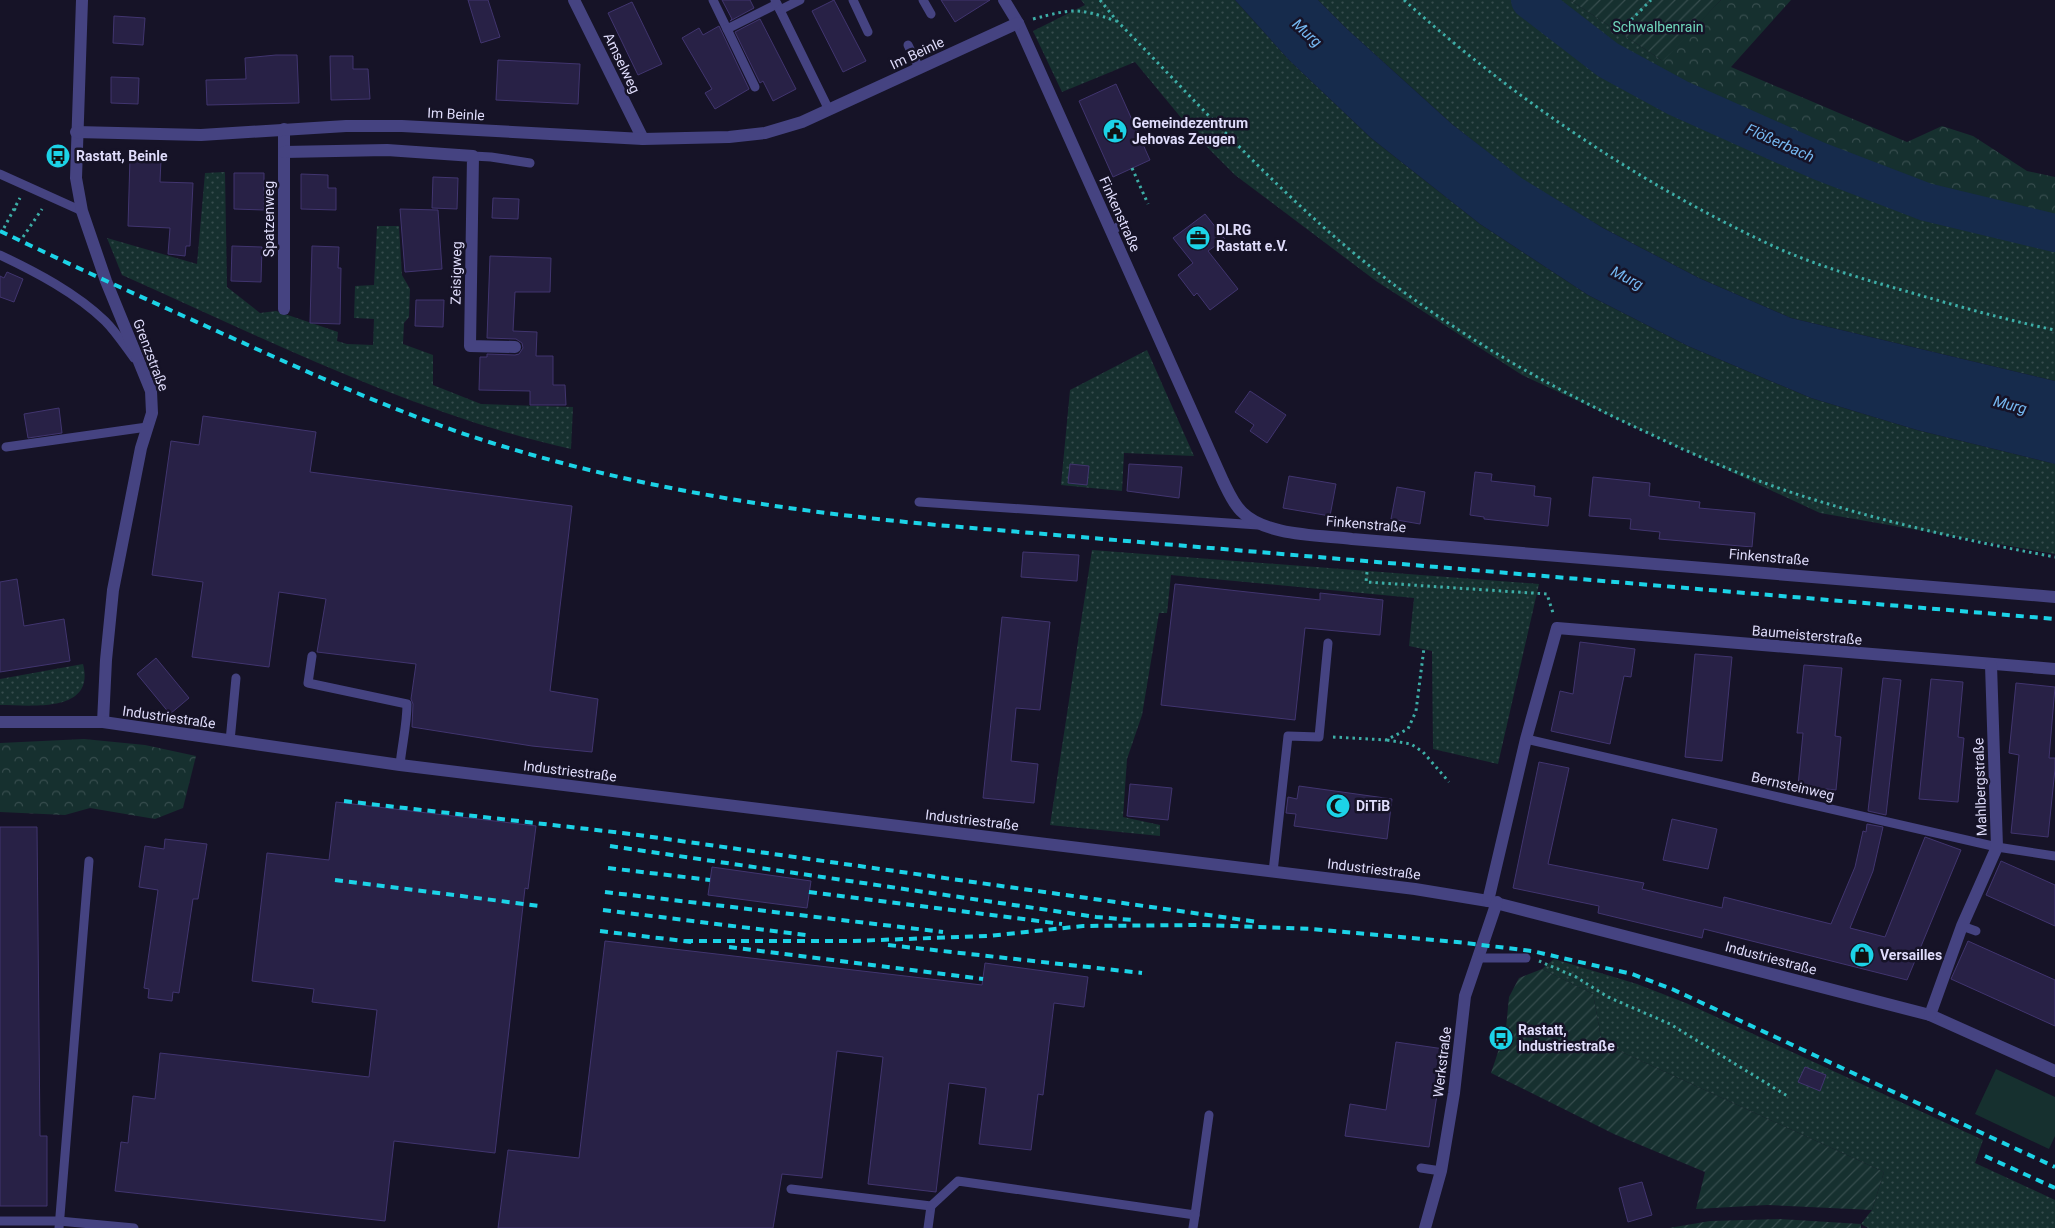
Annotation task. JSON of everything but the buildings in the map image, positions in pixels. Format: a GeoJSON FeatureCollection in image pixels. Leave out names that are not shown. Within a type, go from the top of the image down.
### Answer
{"type":"FeatureCollection","features":[{"type":"Feature","properties":{"kind":"street","name":"Grenzstraße"},"geometry":{"type":"LineString","coordinates":[[82,0],[76,132],[76,178],[82,211],[106,281],[151,391],[153,402],[139,457],[113,590],[106,660],[103,722]]}},
{"type":"Feature","properties":{"kind":"street","name":"Amselweg"},"geometry":{"type":"LineString","coordinates":[[574,0],[643,139]]}},
{"type":"Feature","properties":{"kind":"street","name":"Finkenstraße"},"geometry":{"type":"LineString","coordinates":[[1004,0],[1018,23],[1232,498],[1245,515],[1263,526],[1279,530],[1352,539],[2055,597]]}},
{"type":"Feature","properties":{"kind":"street","name":"Im Beinle"},"geometry":{"type":"LineString","coordinates":[[76,132],[200,135],[284,129],[402,126],[643,139],[729,137],[766,133],[802,122],[830,110],[1018,23]]}},
{"type":"Feature","properties":{"kind":"street","name":"Spatzenweg"},"geometry":{"type":"LineString","coordinates":[[284,129],[284,308]]}},
{"type":"Feature","properties":{"kind":"street"},"geometry":{"type":"LineString","coordinates":[[284,152],[387,150],[473,156]]}},
{"type":"Feature","properties":{"kind":"street","name":"Zeisigweg"},"geometry":{"type":"LineString","coordinates":[[473,156],[470,346],[515,347]]}},
{"type":"Feature","properties":{"kind":"street","name":"Baumeisterstraße"},"geometry":{"type":"LineString","coordinates":[[1557,628],[2055,669]]}},
{"type":"Feature","properties":{"kind":"street","name":"Werkstraße"},"geometry":{"type":"LineString","coordinates":[[1425,1228],[1441,1171],[1454,1093],[1465,996],[1492,902],[1526,739],[1557,628]]}},
{"type":"Feature","properties":{"kind":"street","name":"Mahlbergstraße"},"geometry":{"type":"LineString","coordinates":[[1930,1015],[1962,926],[1997,847],[1991,665]]}},
{"type":"Feature","properties":{"kind":"street","name":"Industriestraße"},"geometry":{"type":"LineString","coordinates":[[0,722],[103,722],[400,765],[1273,872],[1492,902],[1930,1015],[2055,1071]]}},
{"type":"Feature","properties":{"kind":"lane"},"geometry":{"type":"LineString","coordinates":[[713,0],[755,87]]}},
{"type":"Feature","properties":{"kind":"lane"},"geometry":{"type":"LineString","coordinates":[[726,28],[777,5],[800,0]]}},
{"type":"Feature","properties":{"kind":"lane"},"geometry":{"type":"LineString","coordinates":[[853,0],[868,32]]}},
{"type":"Feature","properties":{"kind":"lane"},"geometry":{"type":"LineString","coordinates":[[923,0],[931,14]]}},
{"type":"Feature","properties":{"kind":"lane"},"geometry":{"type":"LineString","coordinates":[[777,5],[830,110]]}},
{"type":"Feature","properties":{"kind":"lane"},"geometry":{"type":"LineString","coordinates":[[908,45],[919,68]]}},
{"type":"Feature","properties":{"kind":"lane"},"geometry":{"type":"LineString","coordinates":[[473,156],[491,156],[530,163]]}},
{"type":"Feature","properties":{"kind":"lane"},"geometry":{"type":"LineString","coordinates":[[0,174],[49,198],[82,211]]}},
{"type":"Feature","properties":{"kind":"lane"},"geometry":{"type":"LineString","coordinates":[[1111,232],[1124,222]]}},
{"type":"Feature","properties":{"kind":"lane"},"geometry":{"type":"LineString","coordinates":[[0,255],[56,284],[81,302],[106,322],[139,364]]}},
{"type":"Feature","properties":{"kind":"lane"},"geometry":{"type":"LineString","coordinates":[[6,447],[147,427]]}},
{"type":"Feature","properties":{"kind":"lane"},"geometry":{"type":"LineString","coordinates":[[919,502],[1263,526]]}},
{"type":"Feature","properties":{"kind":"lane"},"geometry":{"type":"LineString","coordinates":[[1273,872],[1288,736],[1319,737],[1328,643]]}},
{"type":"Feature","properties":{"kind":"lane"},"geometry":{"type":"LineString","coordinates":[[312,656],[308,683],[407,704],[407,726],[402,745],[400,765]]}},
{"type":"Feature","properties":{"kind":"lane"},"geometry":{"type":"LineString","coordinates":[[230,741],[236,678]]}},
{"type":"Feature","properties":{"kind":"lane","name":"Bernsteinweg"},"geometry":{"type":"LineString","coordinates":[[1526,739],[1997,847],[2055,856]]}},
{"type":"Feature","properties":{"kind":"lane"},"geometry":{"type":"LineString","coordinates":[[59,1224],[89,861]]}},
{"type":"Feature","properties":{"kind":"lane"},"geometry":{"type":"LineString","coordinates":[[1962,926],[1976,931]]}},
{"type":"Feature","properties":{"kind":"lane"},"geometry":{"type":"LineString","coordinates":[[1477,958],[1526,958]]}},
{"type":"Feature","properties":{"kind":"lane"},"geometry":{"type":"LineString","coordinates":[[1193,1228],[1209,1115]]}},
{"type":"Feature","properties":{"kind":"lane"},"geometry":{"type":"LineString","coordinates":[[1421,1168],[1441,1171]]}},
{"type":"Feature","properties":{"kind":"lane"},"geometry":{"type":"LineString","coordinates":[[928,1228],[931,1206],[958,1181],[1195,1215]]}},
{"type":"Feature","properties":{"kind":"lane"},"geometry":{"type":"LineString","coordinates":[[791,1189],[931,1206]]}},
{"type":"Feature","properties":{"kind":"lane"},"geometry":{"type":"LineString","coordinates":[[0,1221],[134,1228]]}},
{"type":"Feature","properties":{"kind":"path"},"geometry":{"type":"LineString","coordinates":[[1100,0],[1117,21],[1289,196],[1355,254],[1407,294],[1506,359],[1596,409],[1706,460],[1773,485],[1812,499],[1968,540],[2055,557]]}},
{"type":"Feature","properties":{"kind":"path"},"geometry":{"type":"LineString","coordinates":[[1404,0],[1452,44],[1543,112],[1625,166],[1774,246],[1846,274],[1967,309],[2055,330]]}},
{"type":"Feature","properties":{"kind":"path"},"geometry":{"type":"LineString","coordinates":[[1622,29],[1651,0]]}},
{"type":"Feature","properties":{"kind":"path"},"geometry":{"type":"LineString","coordinates":[[1018,23],[1072,9],[1092,12],[1117,21]]}},
{"type":"Feature","properties":{"kind":"path"},"geometry":{"type":"LineString","coordinates":[[1132,168],[1148,204]]}},
{"type":"Feature","properties":{"kind":"path"},"geometry":{"type":"LineString","coordinates":[[23,237],[49,198]]}},
{"type":"Feature","properties":{"kind":"path"},"geometry":{"type":"LineString","coordinates":[[4,228],[14,209]]}},
{"type":"Feature","properties":{"kind":"path"},"geometry":{"type":"LineString","coordinates":[[1367,572],[1366,582],[1547,594],[1557,628]]}},
{"type":"Feature","properties":{"kind":"path"},"geometry":{"type":"LineString","coordinates":[[1386,740],[1408,729],[1416,710],[1424,648]]}},
{"type":"Feature","properties":{"kind":"path"},"geometry":{"type":"LineString","coordinates":[[1319,737],[1386,740],[1411,744],[1423,752],[1448,782]]}},
{"type":"Feature","properties":{"kind":"path"},"geometry":{"type":"LineString","coordinates":[[1526,958],[1546,962],[1608,997],[1670,1024],[1789,1097]]}},
{"type":"Feature","properties":{"kind":"green space"},"geometry":{"type":"Polygon","coordinates":[[[1081,0],[1235,0],[1289,60],[1371,138],[1480,224],[1588,295],[1688,346],[1811,398],[1917,430],[2055,464],[2055,554],[1820,513],[1522,375],[1376,281],[1235,175],[1197,137],[1135,62],[1062,92],[1033,31],[1085,5],[1081,0]]]}},
{"type":"Feature","properties":{"kind":"green space"},"geometry":{"type":"Polygon","coordinates":[[[1318,0],[1520,0],[1602,64],[1648,91],[1817,168],[1920,208],[2055,239],[2055,381],[1791,318],[1699,278],[1603,228],[1523,180],[1453,125],[1347,29],[1318,0]]]}},
{"type":"Feature","properties":{"kind":"green space"},"geometry":{"type":"Polygon","coordinates":[[[1543,0],[1570,0],[1663,61],[1648,75],[1543,0]]]}},
{"type":"Feature","properties":{"kind":"green space","name":"Schwalbenrain"},"geometry":{"type":"Polygon","coordinates":[[[1570,0],[1721,0],[1663,61],[1570,0]]]}},
{"type":"Feature","properties":{"kind":"green space"},"geometry":{"type":"Polygon","coordinates":[[[1721,0],[1791,0],[1731,67],[1907,142],[1942,126],[1973,136],[2027,171],[2055,177],[2055,239],[1920,208],[1817,168],[1648,75],[1721,0]]]}},
{"type":"Feature","properties":{"kind":"green space"},"geometry":{"type":"Polygon","coordinates":[[[225,172],[227,287],[260,313],[276,311],[338,332],[337,341],[347,344],[373,345],[374,319],[354,318],[355,286],[374,285],[377,226],[399,226],[402,275],[410,289],[409,317],[404,323],[403,344],[433,355],[433,385],[481,404],[573,407],[571,449],[513,434],[398,396],[287,349],[122,275],[107,238],[197,264],[205,173],[225,172]]]}},
{"type":"Feature","properties":{"kind":"green space"},"geometry":{"type":"Polygon","coordinates":[[[1147,350],[1194,456],[1124,453],[1122,491],[1061,485],[1070,390],[1147,350]]]}},
{"type":"Feature","properties":{"kind":"green space"},"geometry":{"type":"Polygon","coordinates":[[[1092,550],[1539,584],[1498,764],[1433,749],[1432,651],[1409,646],[1414,598],[1171,575],[1167,613],[1159,613],[1142,715],[1127,759],[1123,817],[1160,825],[1160,836],[1050,825],[1092,550]]]}},
{"type":"Feature","properties":{"kind":"green space"},"geometry":{"type":"Polygon","coordinates":[[[83,664],[84,680],[80,692],[70,699],[43,705],[0,705],[0,679],[83,664]]]}},
{"type":"Feature","properties":{"kind":"green space"},"geometry":{"type":"Polygon","coordinates":[[[84,739],[145,745],[196,756],[183,808],[155,819],[90,808],[65,815],[0,812],[0,743],[84,739]]]}},
{"type":"Feature","properties":{"kind":"green space"},"geometry":{"type":"Polygon","coordinates":[[[1554,959],[1637,984],[1686,1003],[1983,1140],[1975,1163],[2055,1200],[2055,1228],[1868,1228],[1861,1224],[1872,1210],[1884,1172],[1602,1043],[1593,994],[1542,969],[1554,959]]]}},
{"type":"Feature","properties":{"kind":"green space"},"geometry":{"type":"Polygon","coordinates":[[[1542,969],[1593,994],[1602,1043],[1884,1172],[1872,1210],[1767,1205],[1696,1209],[1705,1172],[1614,1134],[1491,1073],[1506,1028],[1509,997],[1519,978],[1542,969]]]}},
{"type":"Feature","properties":{"kind":"green space"},"geometry":{"type":"Polygon","coordinates":[[[1996,1069],[2055,1097],[2055,1136],[2049,1149],[1975,1114],[1996,1069]]]}},
{"type":"Feature","properties":{"kind":"green space"},"geometry":{"type":"Polygon","coordinates":[[[1780,1219],[1861,1224],[1861,1228],[1669,1228],[1710,1221],[1780,1219]]]}},
{"type":"Feature","properties":{"kind":"water","name":"Murg"},"geometry":{"type":"Polygon","coordinates":[[[1235,0],[1318,0],[1347,29],[1453,125],[1523,179],[1603,228],[1699,278],[1791,318],[2055,381],[2055,464],[1917,430],[1811,398],[1688,346],[1588,295],[1480,224],[1371,138],[1289,60],[1235,0]]]}},
{"type":"Feature","properties":{"kind":"waterway","name":"Flößerbach"},"geometry":{"type":"LineString","coordinates":[[1530,0],[1608,60],[1678,98],[1819,161],[1926,202],[2055,233]]}},
{"type":"Feature","properties":{"kind":"railway"},"geometry":{"type":"LineString","coordinates":[[0,231],[271,356],[435,424],[556,461],[664,487],[826,513],[937,525],[2055,619]]}},
{"type":"Feature","properties":{"kind":"railway"},"geometry":{"type":"LineString","coordinates":[[344,801],[631,834],[1258,922]]}},
{"type":"Feature","properties":{"kind":"railway"},"geometry":{"type":"LineString","coordinates":[[610,846],[1096,917],[1133,920]]}},
{"type":"Feature","properties":{"kind":"railway"},"geometry":{"type":"LineString","coordinates":[[608,868],[710,880]]}},
{"type":"Feature","properties":{"kind":"railway"},"geometry":{"type":"LineString","coordinates":[[335,880],[540,906]]}},
{"type":"Feature","properties":{"kind":"railway"},"geometry":{"type":"LineString","coordinates":[[605,892],[943,932]]}},
{"type":"Feature","properties":{"kind":"railway"},"geometry":{"type":"LineString","coordinates":[[809,892],[1062,924]]}},
{"type":"Feature","properties":{"kind":"railway"},"geometry":{"type":"LineString","coordinates":[[603,910],[806,935]]}},
{"type":"Feature","properties":{"kind":"railway"},"geometry":{"type":"LineString","coordinates":[[685,941],[851,941],[988,936],[1083,926],[1200,925],[1312,929],[1532,951],[1632,974],[1672,989],[2055,1167]]}},
{"type":"Feature","properties":{"kind":"railway"},"geometry":{"type":"LineString","coordinates":[[600,931],[692,942]]}},
{"type":"Feature","properties":{"kind":"railway"},"geometry":{"type":"LineString","coordinates":[[888,945],[1142,973]]}},
{"type":"Feature","properties":{"kind":"railway"},"geometry":{"type":"LineString","coordinates":[[729,947],[983,979]]}},
{"type":"Feature","properties":{"kind":"railway"},"geometry":{"type":"LineString","coordinates":[[1985,1156],[2055,1188]]}},
{"type":"Feature","properties":{"kind":"place","name":"Gemeindezentrum Jehovas Zeugen"},"geometry":{"type":"Point","coordinates":[1115,131]}},
{"type":"Feature","properties":{"kind":"place","name":"Rastatt, Beinle"},"geometry":{"type":"Point","coordinates":[58,156]}},
{"type":"Feature","properties":{"kind":"place","name":"DLRG Rastatt e.V."},"geometry":{"type":"Point","coordinates":[1198,238]}},
{"type":"Feature","properties":{"kind":"place","name":"DiTiB"},"geometry":{"type":"Point","coordinates":[1338,806]}},
{"type":"Feature","properties":{"kind":"place","name":"Versailles"},"geometry":{"type":"Point","coordinates":[1862,955]}},
{"type":"Feature","properties":{"kind":"place","name":"Rastatt, Industriestraße"},"geometry":{"type":"Point","coordinates":[1501,1038]}}]}
